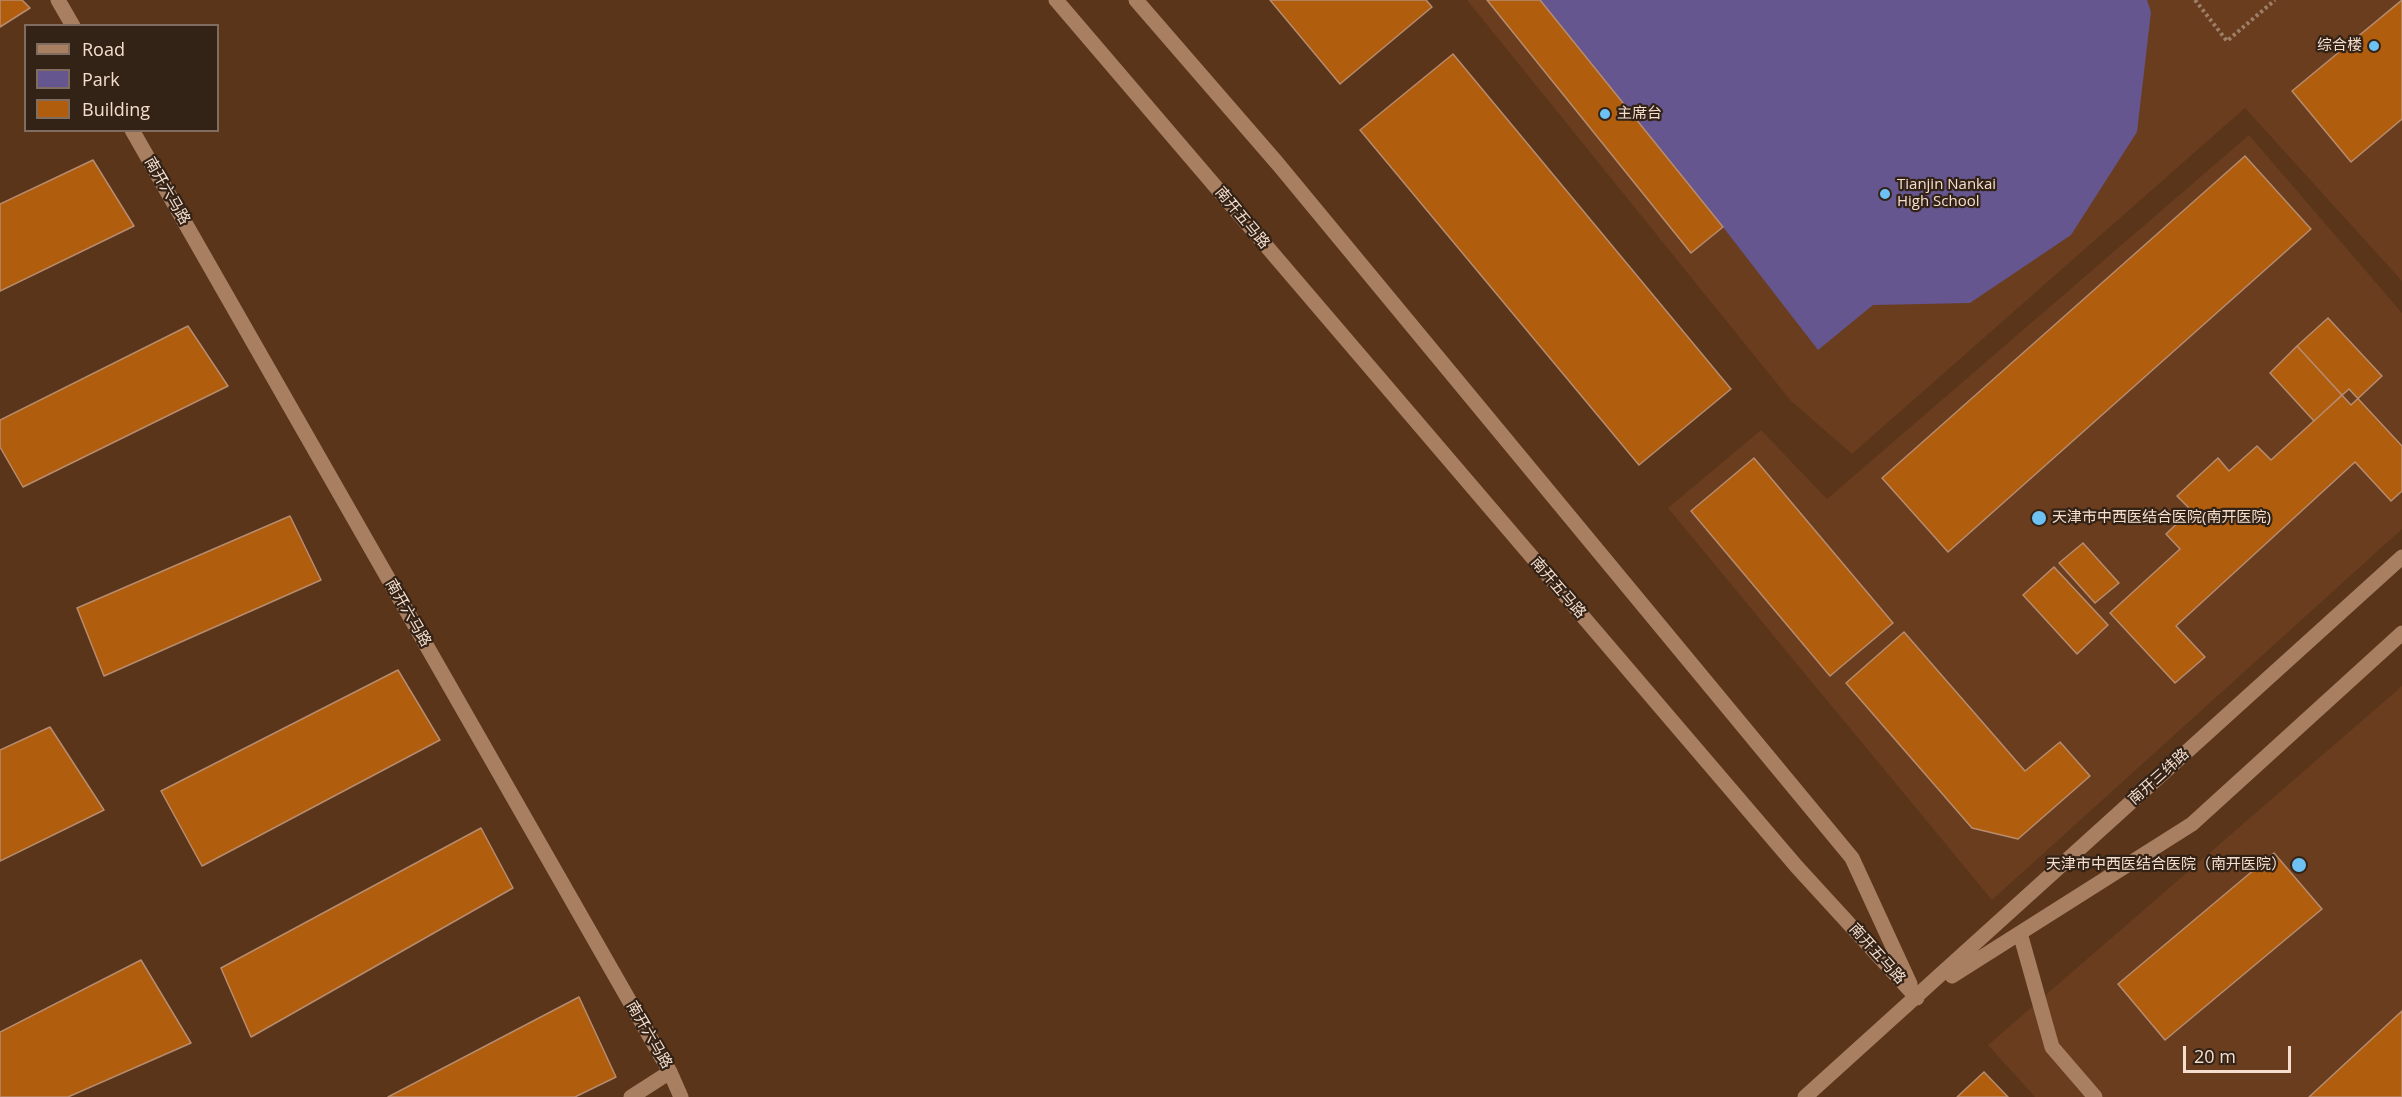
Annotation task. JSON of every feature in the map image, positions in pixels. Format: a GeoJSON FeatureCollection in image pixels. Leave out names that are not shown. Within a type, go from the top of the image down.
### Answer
{"type":"FeatureCollection","features":[{"type":"Feature","properties":{"kind":"street"},"geometry":{"type":"LineString","coordinates":[[58,0],[71,24]]}},
{"type":"Feature","properties":{"kind":"street","name":"南开五马路"},"geometry":{"type":"LineString","coordinates":[[1056,0],[1797,867],[1917,998]]}},
{"type":"Feature","properties":{"kind":"street","name":"南开五马路"},"geometry":{"type":"LineString","coordinates":[[1136,0],[1278,164],[1851,858],[1917,998]]}},
{"type":"Feature","properties":{"kind":"street","name":"南开六马路"},"geometry":{"type":"LineString","coordinates":[[133,132],[670,1072],[681,1097]]}},
{"type":"Feature","properties":{"kind":"street","name":"南开三纬路"},"geometry":{"type":"LineString","coordinates":[[1805,1097],[2402,557]]}},
{"type":"Feature","properties":{"kind":"street","name":"南开三纬路"},"geometry":{"type":"LineString","coordinates":[[1917,998],[2192,824],[2402,633]]}},
{"type":"Feature","properties":{"kind":"street"},"geometry":{"type":"LineString","coordinates":[[2020,933],[2052,1047],[2096,1097]]}},
{"type":"Feature","properties":{"kind":"street"},"geometry":{"type":"LineString","coordinates":[[632,1097],[670,1072]]}},
{"type":"Feature","properties":{"kind":"path"},"geometry":{"type":"LineString","coordinates":[[2195,0],[2227,41],[2275,0]]}},
{"type":"Feature","properties":{"kind":"shaded area","name":"Tianjin Nankai High School"},"geometry":{"type":"Polygon","coordinates":[[[1467,0],[2402,0],[2402,281],[2245,108],[1852,454],[1791,401],[1467,0]]]}},
{"type":"Feature","properties":{"kind":"shaded area","name":"天津市中西医结合医院(南开医院)"},"geometry":{"type":"Polygon","coordinates":[[[2249,135],[2402,313],[2402,529],[1992,900],[1668,508],[1761,430],[1827,499],[2249,135]]]}},
{"type":"Feature","properties":{"kind":"shaded area","name":"天津市中西医结合医院（南开医院）"},"geometry":{"type":"Polygon","coordinates":[[[2402,686],[2402,1097],[2035,1097],[1988,1045],[2402,686]]]}},
{"type":"Feature","properties":{"kind":"green space"},"geometry":{"type":"Polygon","coordinates":[[[1538,0],[2147,0],[2151,12],[2137,132],[2071,235],[1970,303],[1873,305],[1818,350],[1723,227],[1538,0]]]}},
{"type":"Feature","properties":{"kind":"building"},"geometry":{"type":"Polygon","coordinates":[[[0,0],[22,0],[30,8],[0,27],[0,0]]]}},
{"type":"Feature","properties":{"kind":"building"},"geometry":{"type":"Polygon","coordinates":[[[1270,0],[1426,0],[1432,7],[1340,84],[1270,0]]]}},
{"type":"Feature","properties":{"kind":"building","name":"主席台"},"geometry":{"type":"Polygon","coordinates":[[[1487,0],[1540,0],[1723,227],[1691,253],[1487,0]]]}},
{"type":"Feature","properties":{"kind":"building","name":"综合楼"},"geometry":{"type":"Polygon","coordinates":[[[2402,0],[2402,119],[2351,162],[2292,91],[2402,0]]]}},
{"type":"Feature","properties":{"kind":"building"},"geometry":{"type":"Polygon","coordinates":[[[1453,54],[1731,389],[1639,465],[1360,130],[1453,54]]]}},
{"type":"Feature","properties":{"kind":"building"},"geometry":{"type":"Polygon","coordinates":[[[2245,156],[2311,229],[1948,552],[1882,478],[2245,156]]]}},
{"type":"Feature","properties":{"kind":"building"},"geometry":{"type":"Polygon","coordinates":[[[93,160],[134,226],[0,291],[0,204],[93,160]]]}},
{"type":"Feature","properties":{"kind":"building"},"geometry":{"type":"Polygon","coordinates":[[[2328,318],[2382,376],[2351,405],[2297,346],[2328,318]]]}},
{"type":"Feature","properties":{"kind":"building"},"geometry":{"type":"Polygon","coordinates":[[[188,326],[228,386],[23,487],[0,447],[0,420],[188,326]]]}},
{"type":"Feature","properties":{"kind":"building"},"geometry":{"type":"Polygon","coordinates":[[[2297,346],[2342,395],[2314,421],[2270,373],[2297,346]]]}},
{"type":"Feature","properties":{"kind":"building"},"geometry":{"type":"Polygon","coordinates":[[[2349,389],[2402,446],[2402,491],[2391,501],[2355,462],[2176,626],[2205,657],[2175,683],[2110,613],[2180,549],[2166,534],[2191,510],[2177,496],[2218,458],[2229,471],[2257,446],[2271,460],[2349,389]]]}},
{"type":"Feature","properties":{"kind":"building"},"geometry":{"type":"Polygon","coordinates":[[[1754,458],[1893,623],[1830,676],[1691,511],[1754,458]]]}},
{"type":"Feature","properties":{"kind":"building"},"geometry":{"type":"Polygon","coordinates":[[[290,516],[321,580],[104,676],[77,608],[290,516]]]}},
{"type":"Feature","properties":{"kind":"building"},"geometry":{"type":"Polygon","coordinates":[[[2083,543],[2119,583],[2095,603],[2059,563],[2083,543]]]}},
{"type":"Feature","properties":{"kind":"building"},"geometry":{"type":"Polygon","coordinates":[[[2054,567],[2108,625],[2077,654],[2023,595],[2054,567]]]}},
{"type":"Feature","properties":{"kind":"building"},"geometry":{"type":"Polygon","coordinates":[[[1904,632],[2025,771],[2060,742],[2090,776],[2018,839],[1972,828],[1846,683],[1904,632]]]}},
{"type":"Feature","properties":{"kind":"building"},"geometry":{"type":"Polygon","coordinates":[[[398,670],[440,740],[202,866],[161,791],[398,670]]]}},
{"type":"Feature","properties":{"kind":"building"},"geometry":{"type":"Polygon","coordinates":[[[50,727],[104,810],[0,861],[0,750],[50,727]]]}},
{"type":"Feature","properties":{"kind":"building"},"geometry":{"type":"Polygon","coordinates":[[[481,828],[513,888],[251,1037],[221,968],[481,828]]]}},
{"type":"Feature","properties":{"kind":"building"},"geometry":{"type":"Polygon","coordinates":[[[2274,853],[2322,909],[2165,1040],[2118,984],[2274,853]]]}},
{"type":"Feature","properties":{"kind":"building"},"geometry":{"type":"Polygon","coordinates":[[[141,960],[191,1043],[68,1097],[0,1097],[0,1032],[141,960]]]}},
{"type":"Feature","properties":{"kind":"building"},"geometry":{"type":"Polygon","coordinates":[[[579,997],[616,1077],[575,1097],[388,1097],[579,997]]]}},
{"type":"Feature","properties":{"kind":"building"},"geometry":{"type":"Polygon","coordinates":[[[2402,1011],[2402,1097],[2309,1097],[2402,1011]]]}},
{"type":"Feature","properties":{"kind":"building"},"geometry":{"type":"Polygon","coordinates":[[[1984,1072],[2008,1097],[1957,1097],[1984,1072]]]}},
{"type":"Feature","properties":{"kind":"place","name":"综合楼"},"geometry":{"type":"Point","coordinates":[2374,46]}},
{"type":"Feature","properties":{"kind":"place","name":"主席台"},"geometry":{"type":"Point","coordinates":[1605,114]}},
{"type":"Feature","properties":{"kind":"place","name":"Tianjin Nankai High School"},"geometry":{"type":"Point","coordinates":[1885,194]}},
{"type":"Feature","properties":{"kind":"place","name":"天津市中西医结合医院(南开医院)"},"geometry":{"type":"Point","coordinates":[2039,518]}},
{"type":"Feature","properties":{"kind":"place","name":"天津市中西医结合医院（南开医院）"},"geometry":{"type":"Point","coordinates":[2299,865]}}]}
